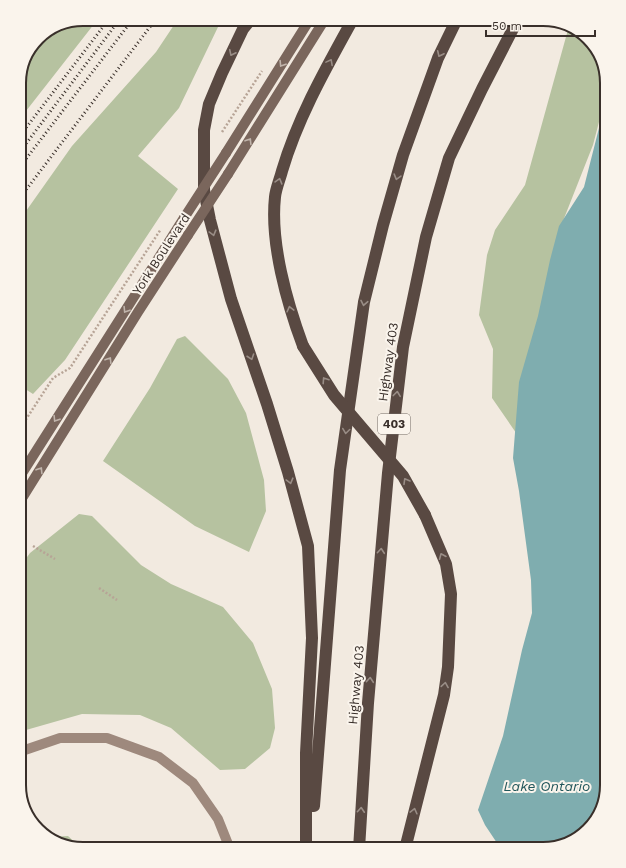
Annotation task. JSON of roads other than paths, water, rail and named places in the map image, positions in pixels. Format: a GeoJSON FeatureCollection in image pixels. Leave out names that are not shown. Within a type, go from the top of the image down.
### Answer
{"type":"FeatureCollection","features":[{"type":"Feature","properties":{"kind":"highway"},"geometry":{"type":"LineString","coordinates":[[245,26],[231,54],[209,104],[204,130],[204,190],[210,220],[231,299],[267,404],[288,472],[308,546],[312,638],[306,753],[306,842]]}},
{"type":"Feature","properties":{"kind":"highway"},"geometry":{"type":"LineString","coordinates":[[349,26],[311,97],[287,153],[275,196],[275,232],[283,280],[291,315],[303,346],[334,395],[403,476],[425,515],[446,564],[451,594],[448,667],[444,695],[407,842]]}},
{"type":"Feature","properties":{"kind":"highway"},"geometry":{"type":"LineString","coordinates":[[311,842],[340,470],[364,302],[383,225],[403,155],[438,58],[454,26]]}},
{"type":"Feature","properties":{"kind":"highway","name":"Highway 403"},"geometry":{"type":"LineString","coordinates":[[359,842],[368,703],[386,497],[403,347],[426,237],[450,158],[482,89],[514,26]]}},
{"type":"Feature","properties":{"kind":"main road","name":"York Boulevard"},"geometry":{"type":"LineString","coordinates":[[26,467],[306,26]]}},
{"type":"Feature","properties":{"kind":"main road","name":"York Boulevard"},"geometry":{"type":"LineString","coordinates":[[26,492],[138,312],[228,174],[321,26]]}},
{"type":"Feature","properties":{"kind":"street"},"geometry":{"type":"LineString","coordinates":[[26,750],[60,738],[107,738],[159,757],[193,783],[218,819],[227,842]]}},
{"type":"Feature","properties":{"kind":"water","name":"Lake Ontario"},"geometry":{"type":"Polygon","coordinates":[[[600,125],[600,792],[596,807],[588,820],[578,830],[565,838],[550,842],[496,842],[485,825],[478,810],[503,736],[522,650],[532,613],[531,580],[513,458],[519,382],[538,316],[559,226],[584,187],[600,125]]]}},
{"type":"Feature","properties":{"kind":"railway"},"geometry":{"type":"LineString","coordinates":[[26,128],[104,26]]}},
{"type":"Feature","properties":{"kind":"railway"},"geometry":{"type":"LineString","coordinates":[[26,144],[115,26]]}},
{"type":"Feature","properties":{"kind":"railway"},"geometry":{"type":"LineString","coordinates":[[26,159],[128,26]]}},
{"type":"Feature","properties":{"kind":"railway"},"geometry":{"type":"LineString","coordinates":[[26,190],[151,26]]}}]}
